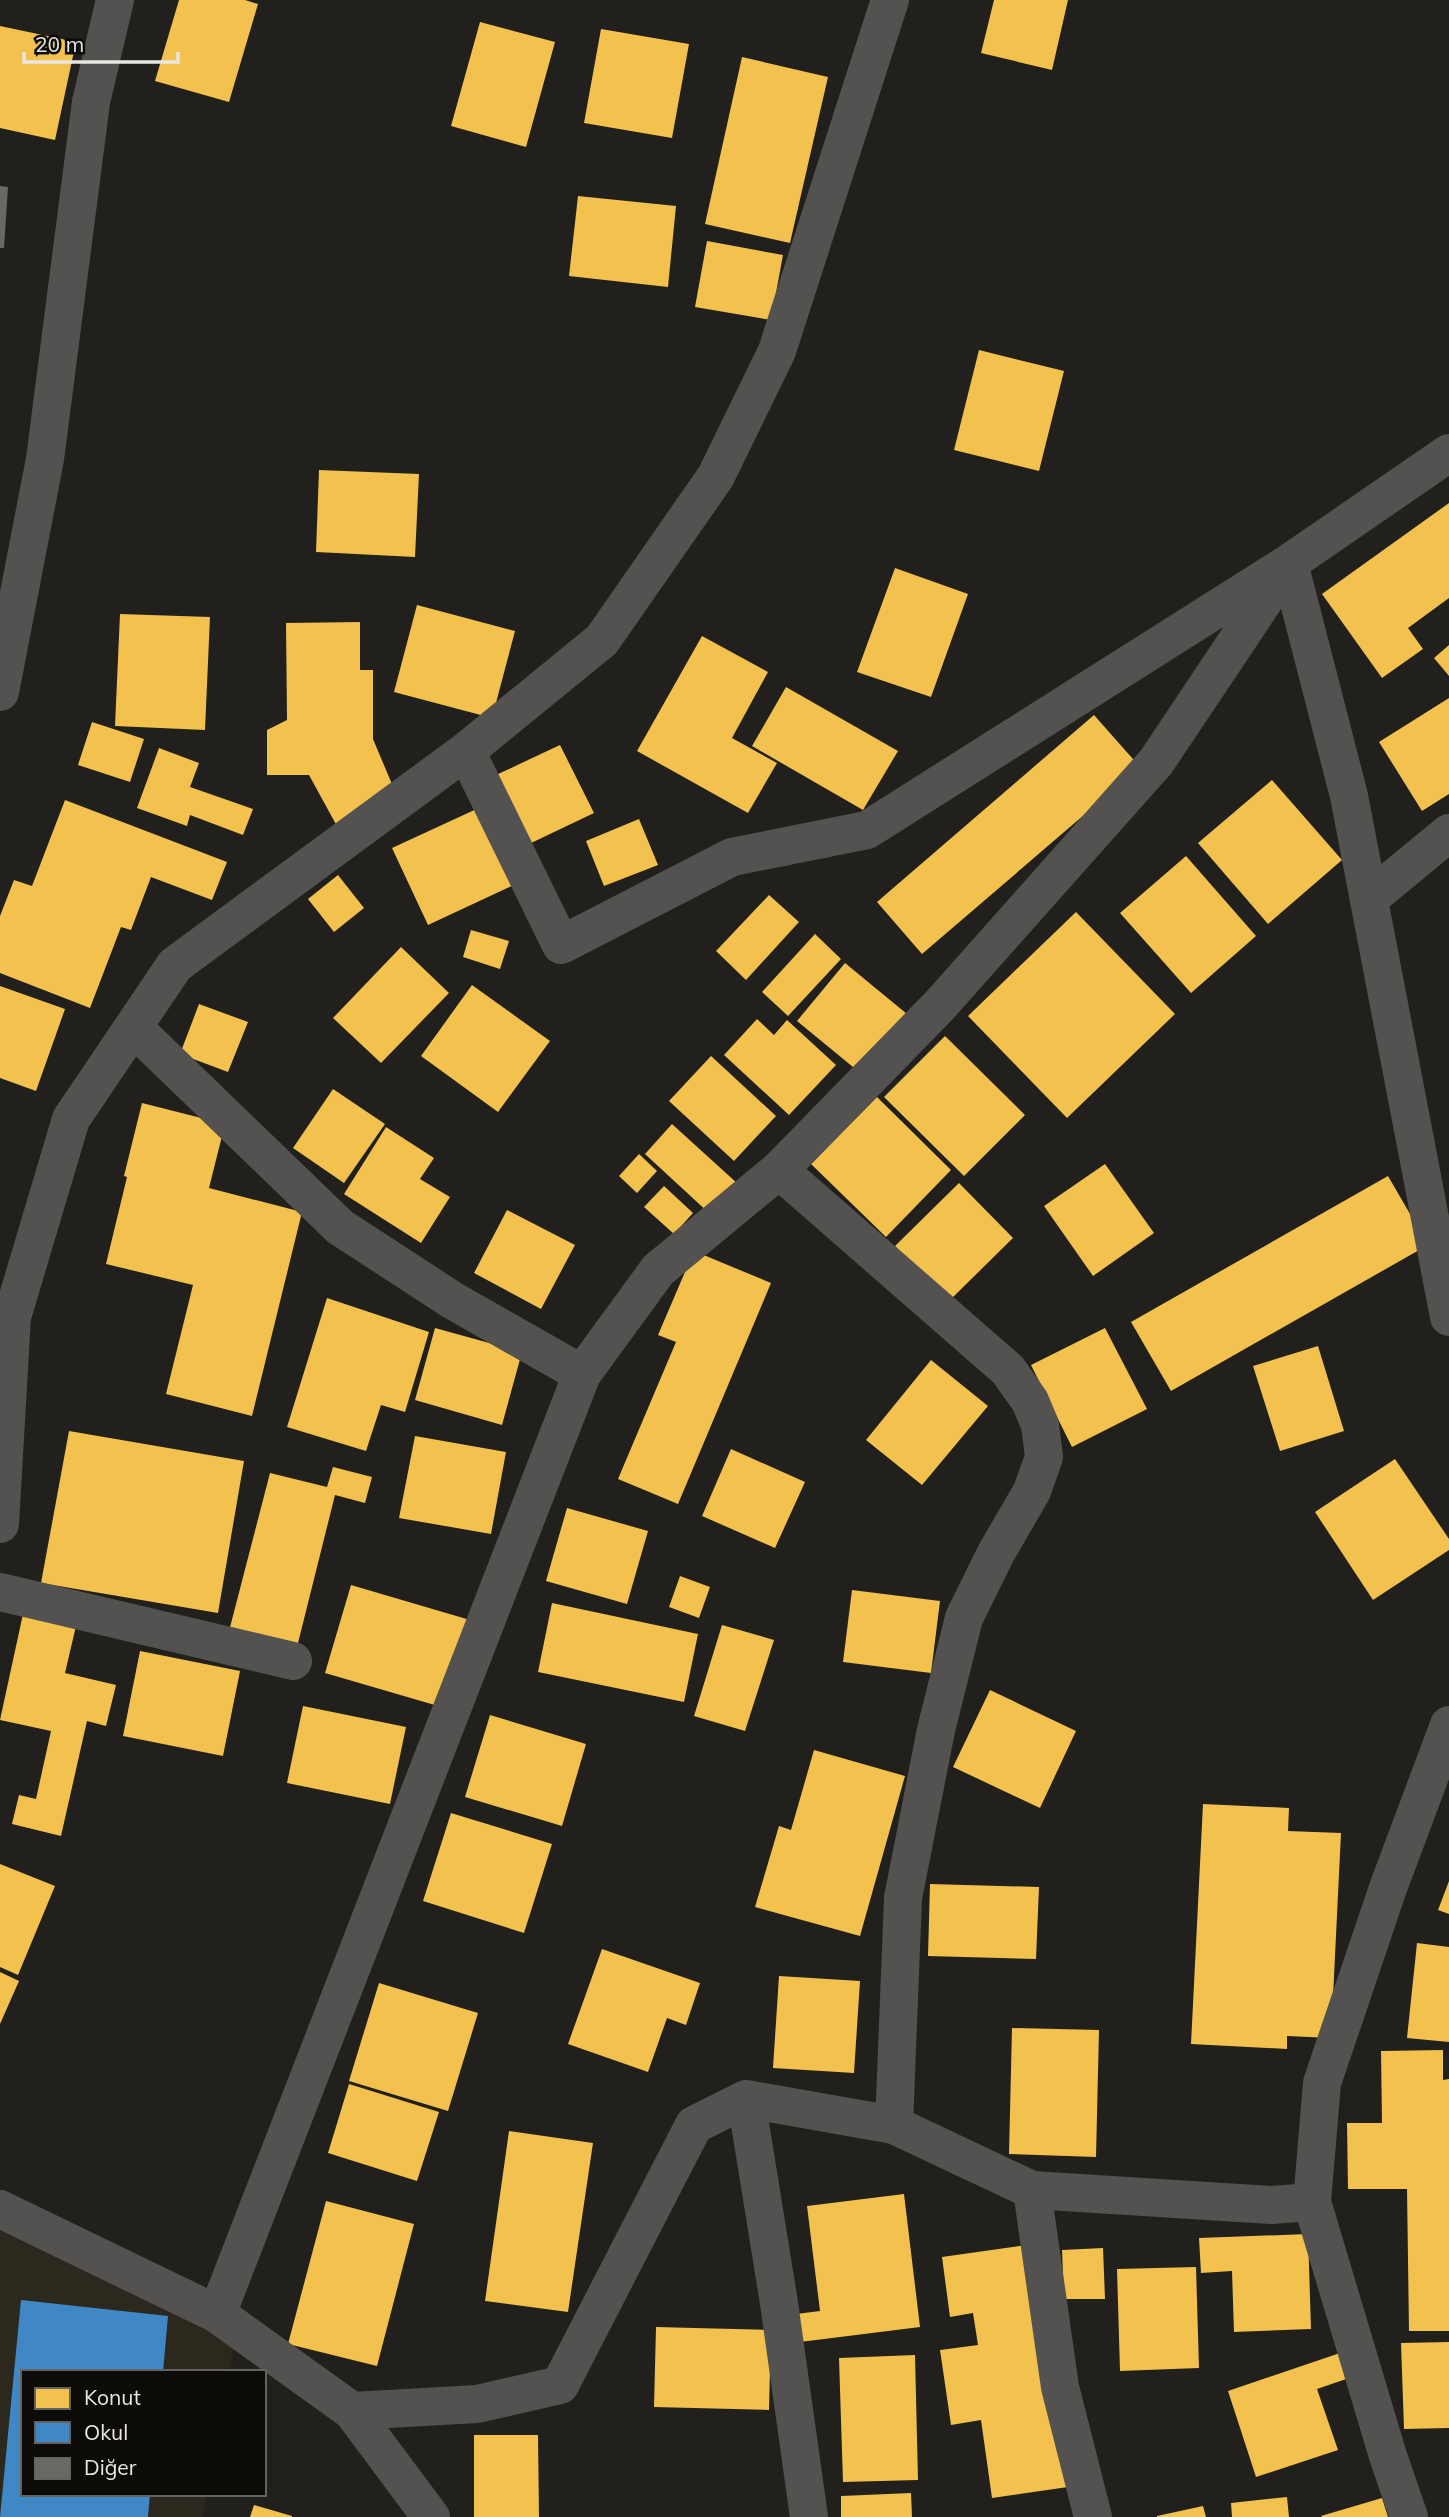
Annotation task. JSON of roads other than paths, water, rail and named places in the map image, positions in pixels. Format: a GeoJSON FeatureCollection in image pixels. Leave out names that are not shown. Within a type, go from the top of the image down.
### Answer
{"type":"FeatureCollection","features":[{"type":"Feature","properties":{"kind":"street"},"geometry":{"type":"LineString","coordinates":[[0,692],[45,459],[91,102],[115,0]]}},
{"type":"Feature","properties":{"kind":"street"},"geometry":{"type":"LineString","coordinates":[[0,1524],[12,1317],[71,1119],[175,965],[466,751],[602,640],[716,476],[777,351],[890,0]]}},
{"type":"Feature","properties":{"kind":"street"},"geometry":{"type":"LineString","coordinates":[[466,751],[561,946],[732,857],[867,830],[1289,563],[1449,453]]}},
{"type":"Feature","properties":{"kind":"street"},"geometry":{"type":"LineString","coordinates":[[1289,563],[1349,796],[1449,1317]]}},
{"type":"Feature","properties":{"kind":"street"},"geometry":{"type":"LineString","coordinates":[[217,2314],[582,1374],[659,1270],[779,1170],[940,1005],[1156,762],[1289,563]]}},
{"type":"Feature","properties":{"kind":"street"},"geometry":{"type":"LineString","coordinates":[[1370,898],[1449,833]]}},
{"type":"Feature","properties":{"kind":"street"},"geometry":{"type":"LineString","coordinates":[[133,1027],[340,1227],[452,1300],[582,1374]]}},
{"type":"Feature","properties":{"kind":"street"},"geometry":{"type":"LineString","coordinates":[[779,1170],[1008,1370],[1030,1401],[1040,1425],[1044,1457],[1032,1491],[996,1553],[964,1618],[936,1730],[903,1898],[894,2125]]}},
{"type":"Feature","properties":{"kind":"street"},"geometry":{"type":"LineString","coordinates":[[0,1592],[293,1661]]}},
{"type":"Feature","properties":{"kind":"street"},"geometry":{"type":"LineString","coordinates":[[1409,2517],[1388,2456],[1312,2202],[1322,2083],[1388,1888],[1449,1725]]}},
{"type":"Feature","properties":{"kind":"street"},"geometry":{"type":"LineString","coordinates":[[747,2099],[809,2517]]}},
{"type":"Feature","properties":{"kind":"street"},"geometry":{"type":"LineString","coordinates":[[352,2411],[477,2404],[560,2385],[694,2125],[747,2099],[894,2125],[1032,2190],[1271,2205],[1312,2202]]}},
{"type":"Feature","properties":{"kind":"street"},"geometry":{"type":"LineString","coordinates":[[1032,2190],[1060,2387],[1094,2517]]}},
{"type":"Feature","properties":{"kind":"street"},"geometry":{"type":"LineString","coordinates":[[0,2209],[217,2314],[352,2411],[430,2517]]}}]}
